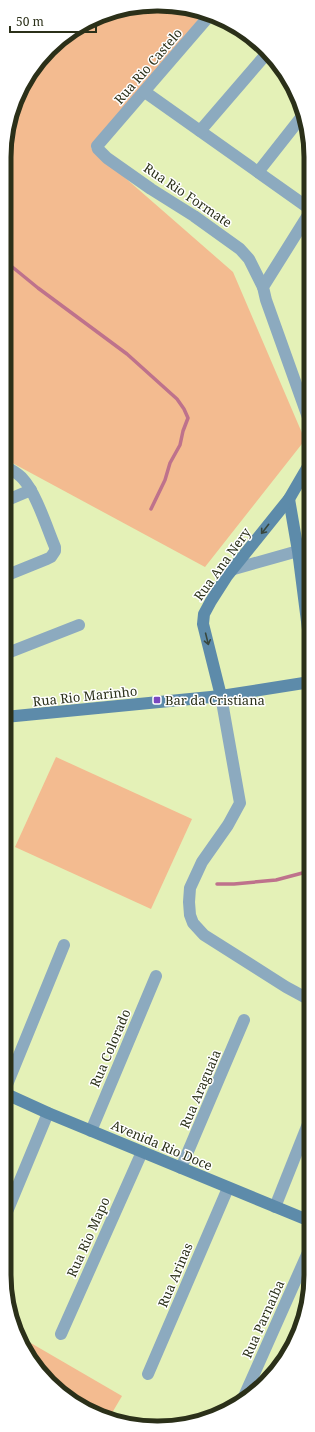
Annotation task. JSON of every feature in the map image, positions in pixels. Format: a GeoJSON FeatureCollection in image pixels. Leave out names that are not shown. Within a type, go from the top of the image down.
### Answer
{"type":"FeatureCollection","features":[{"type":"Feature","properties":{"kind":"street","name":"Rua Rio Castelo"},"geometry":{"type":"LineString","coordinates":[[107,135],[206,19]]}},
{"type":"Feature","properties":{"kind":"street"},"geometry":{"type":"LineString","coordinates":[[200,131],[264,57]]}},
{"type":"Feature","properties":{"kind":"street"},"geometry":{"type":"LineString","coordinates":[[145,92],[304,205]]}},
{"type":"Feature","properties":{"kind":"street"},"geometry":{"type":"LineString","coordinates":[[258,172],[299,120]]}},
{"type":"Feature","properties":{"kind":"street","name":"Rua Rio Formate"},"geometry":{"type":"LineString","coordinates":[[107,135],[97,146],[98,149],[151,189],[194,216],[240,249],[249,259],[263,288]]}},
{"type":"Feature","properties":{"kind":"street"},"geometry":{"type":"LineString","coordinates":[[304,222],[263,288],[304,406]]}},
{"type":"Feature","properties":{"kind":"street"},"geometry":{"type":"LineString","coordinates":[[11,469],[22,478],[31,490],[56,551],[51,557],[11,574]]}},
{"type":"Feature","properties":{"kind":"street","name":"Rua Ana Nery"},"geometry":{"type":"LineString","coordinates":[[221,696],[203,619],[205,609],[227,576],[289,499],[304,473]]}},
{"type":"Feature","properties":{"kind":"street"},"geometry":{"type":"LineString","coordinates":[[11,498],[31,490]]}},
{"type":"Feature","properties":{"kind":"street"},"geometry":{"type":"LineString","coordinates":[[289,499],[304,598]]}},
{"type":"Feature","properties":{"kind":"street"},"geometry":{"type":"LineString","coordinates":[[234,569],[298,551]]}},
{"type":"Feature","properties":{"kind":"street"},"geometry":{"type":"LineString","coordinates":[[11,652],[80,625]]}},
{"type":"Feature","properties":{"kind":"street","name":"Rua Rio Marinho"},"geometry":{"type":"LineString","coordinates":[[11,717],[221,696],[304,683]]}},
{"type":"Feature","properties":{"kind":"street"},"geometry":{"type":"LineString","coordinates":[[221,696],[240,803],[228,825],[202,862],[190,888],[189,902],[192,919],[198,930],[204,935],[304,997]]}},
{"type":"Feature","properties":{"kind":"street"},"geometry":{"type":"LineString","coordinates":[[11,1075],[64,945]]}},
{"type":"Feature","properties":{"kind":"street","name":"Rua Colorado"},"geometry":{"type":"LineString","coordinates":[[91,1131],[156,976]]}},
{"type":"Feature","properties":{"kind":"street","name":"Rua Araguaia"},"geometry":{"type":"LineString","coordinates":[[181,1168],[244,1020]]}},
{"type":"Feature","properties":{"kind":"street","name":"Avenida Rio Doce"},"geometry":{"type":"LineString","coordinates":[[11,1095],[48,1113],[304,1219]]}},
{"type":"Feature","properties":{"kind":"street"},"geometry":{"type":"LineString","coordinates":[[11,1202],[48,1113]]}},
{"type":"Feature","properties":{"kind":"street"},"geometry":{"type":"LineString","coordinates":[[275,1207],[304,1134]]}},
{"type":"Feature","properties":{"kind":"street","name":"Rua Rio Mapo"},"geometry":{"type":"LineString","coordinates":[[61,1334],[142,1152]]}},
{"type":"Feature","properties":{"kind":"street","name":"Rua Arinas"},"geometry":{"type":"LineString","coordinates":[[148,1374],[228,1188]]}},
{"type":"Feature","properties":{"kind":"street","name":"Rua Parnaíba"},"geometry":{"type":"LineString","coordinates":[[246,1391],[304,1262]]}},
{"type":"Feature","properties":{"kind":"shaded area"},"geometry":{"type":"Polygon","coordinates":[[[167,11],[200,18],[91,148],[233,272],[304,438],[304,441],[205,567],[11,462],[11,148],[16,120],[22,101],[31,84],[41,68],[61,47],[84,31],[101,22],[138,12],[167,11]]]}},
{"type":"Feature","properties":{"kind":"shaded area"},"geometry":{"type":"Polygon","coordinates":[[[56,757],[192,819],[151,909],[15,847],[56,757]]]}},
{"type":"Feature","properties":{"kind":"shaded area"},"geometry":{"type":"Polygon","coordinates":[[[27,1341],[122,1396],[112,1413],[101,1410],[84,1401],[68,1391],[47,1371],[27,1341]]]}},
{"type":"Feature","properties":{"kind":"waterway"},"geometry":{"type":"LineString","coordinates":[[11,266],[38,288],[127,354],[177,399],[184,409],[188,418],[180,445],[170,463],[165,480],[151,509]]}},
{"type":"Feature","properties":{"kind":"waterway"},"geometry":{"type":"LineString","coordinates":[[217,884],[276,880],[304,873]]}},
{"type":"Feature","properties":{"kind":"place","name":"Bar da Cristiana"},"geometry":{"type":"Point","coordinates":[157,700]}}]}
